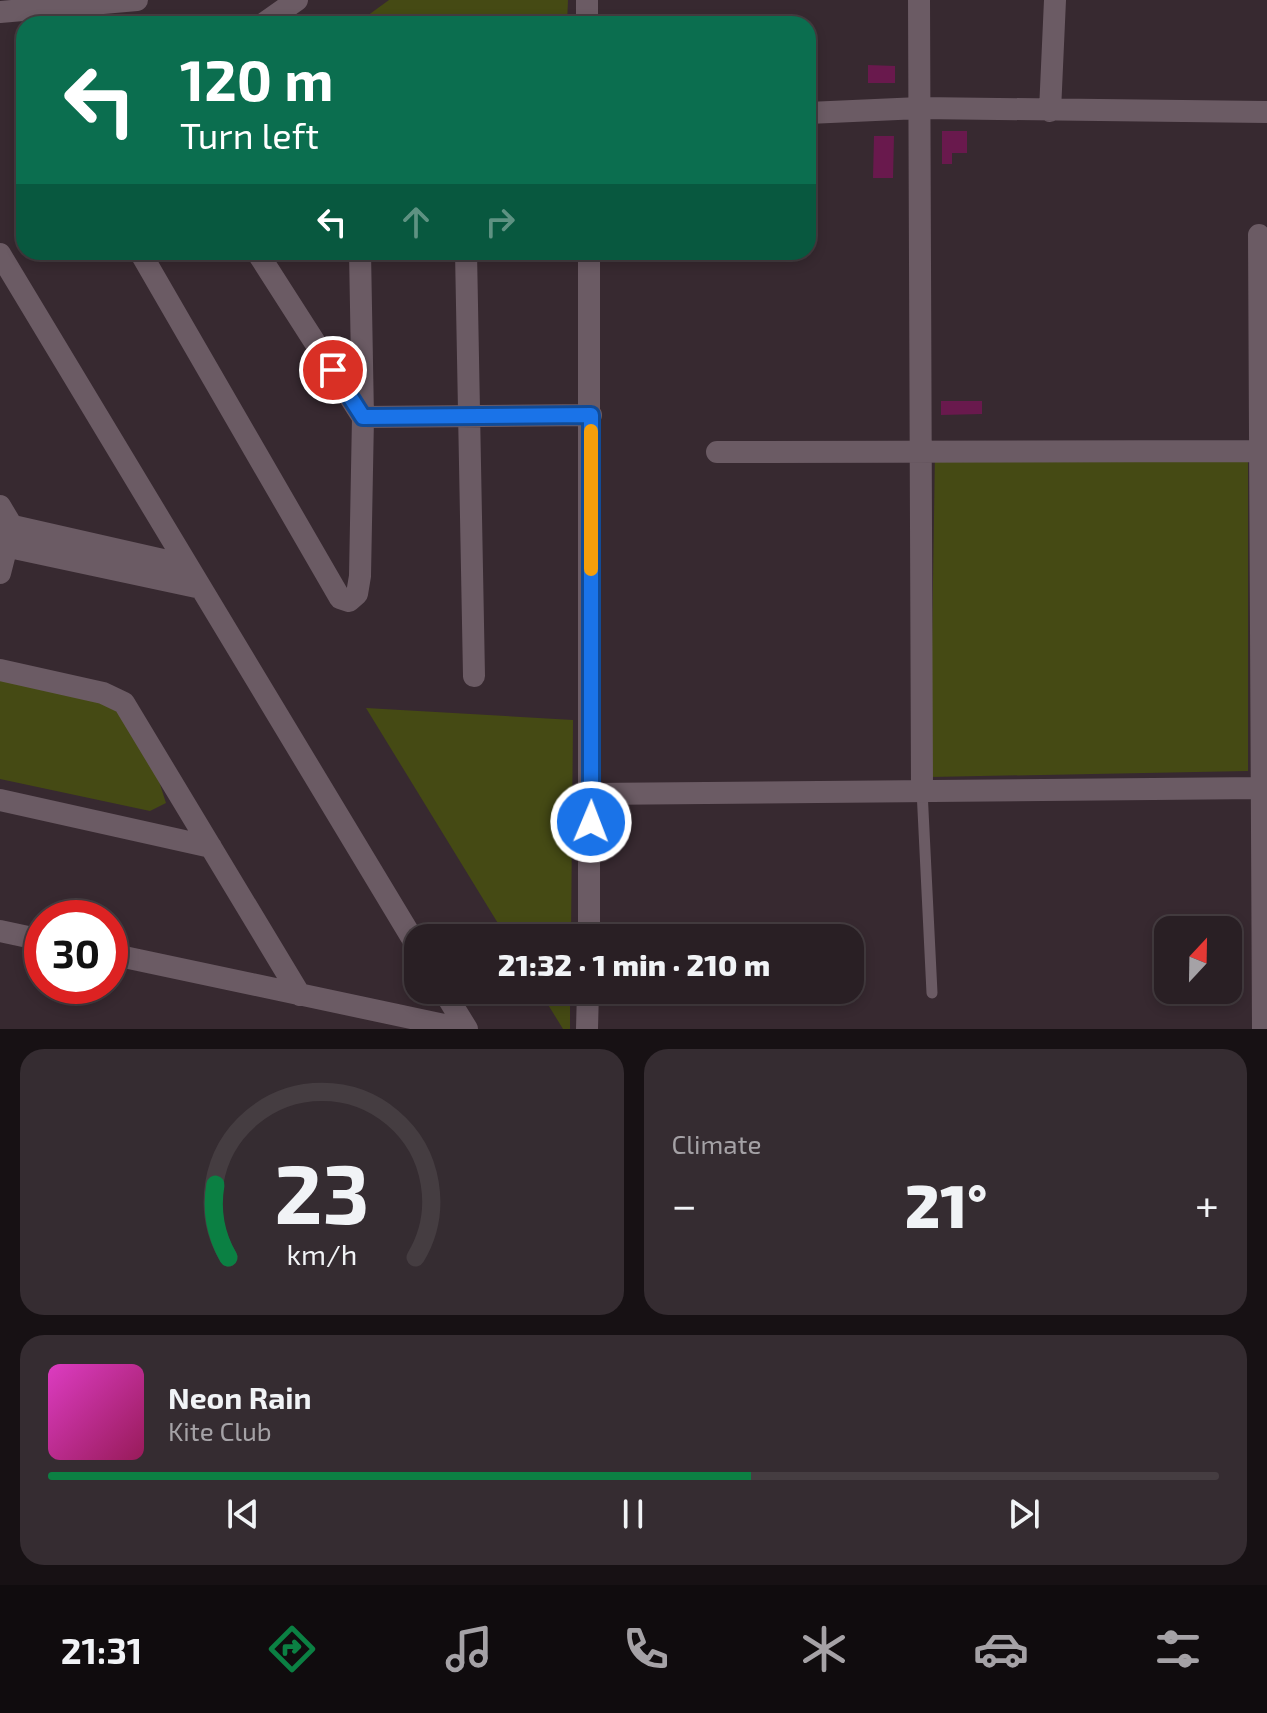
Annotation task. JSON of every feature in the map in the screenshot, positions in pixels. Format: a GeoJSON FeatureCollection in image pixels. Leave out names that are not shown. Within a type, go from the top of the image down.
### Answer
{"type":"FeatureCollection","features":[{"type":"Feature","properties":{"kind":"street"},"geometry":{"type":"LineString","coordinates":[[0,12],[137,0]]}},
{"type":"Feature","properties":{"kind":"street"},"geometry":{"type":"LineString","coordinates":[[274,16],[297,0]]}},
{"type":"Feature","properties":{"kind":"street"},"geometry":{"type":"LineString","coordinates":[[919,0],[922,790]]}},
{"type":"Feature","properties":{"kind":"street"},"geometry":{"type":"LineString","coordinates":[[1050,111],[1055,0]]}},
{"type":"Feature","properties":{"kind":"street"},"geometry":{"type":"LineString","coordinates":[[816,113],[920,108],[1267,112]]}},
{"type":"Feature","properties":{"kind":"street"},"geometry":{"type":"LineString","coordinates":[[1259,235],[1263,451],[1263,1029]]}},
{"type":"Feature","properties":{"kind":"street"},"geometry":{"type":"LineString","coordinates":[[0,254],[404,925]]}},
{"type":"Feature","properties":{"kind":"street"},"geometry":{"type":"LineString","coordinates":[[145,260],[340,598],[349,601],[355,597],[359,585],[363,417],[360,260]]}},
{"type":"Feature","properties":{"kind":"street"},"geometry":{"type":"LineString","coordinates":[[262,260],[363,417]]}},
{"type":"Feature","properties":{"kind":"street"},"geometry":{"type":"LineString","coordinates":[[466,260],[474,676]]}},
{"type":"Feature","properties":{"kind":"street"},"geometry":{"type":"LineString","coordinates":[[589,260],[589,924]]}},
{"type":"Feature","properties":{"kind":"street"},"geometry":{"type":"LineString","coordinates":[[363,417],[591,415]]}},
{"type":"Feature","properties":{"kind":"street"},"geometry":{"type":"LineString","coordinates":[[717,452],[1263,451]]}},
{"type":"Feature","properties":{"kind":"street"},"geometry":{"type":"LineString","coordinates":[[0,506],[5,535],[0,573]]}},
{"type":"Feature","properties":{"kind":"street"},"geometry":{"type":"LineString","coordinates":[[5,535],[185,565]]}},
{"type":"Feature","properties":{"kind":"street"},"geometry":{"type":"LineString","coordinates":[[5,535],[201,588]]}},
{"type":"Feature","properties":{"kind":"street"},"geometry":{"type":"LineString","coordinates":[[0,670],[103,693],[124,703],[300,995]]}},
{"type":"Feature","properties":{"kind":"street"},"geometry":{"type":"LineString","coordinates":[[591,794],[1264,788]]}},
{"type":"Feature","properties":{"kind":"street"},"geometry":{"type":"LineString","coordinates":[[0,800],[211,847]]}},
{"type":"Feature","properties":{"kind":"street"},"geometry":{"type":"LineString","coordinates":[[0,931],[24,936]]}},
{"type":"Feature","properties":{"kind":"street"},"geometry":{"type":"LineString","coordinates":[[128,958],[465,1029]]}},
{"type":"Feature","properties":{"kind":"street"},"geometry":{"type":"LineString","coordinates":[[451,1004],[465,1029]]}},
{"type":"Feature","properties":{"kind":"street"},"geometry":{"type":"LineString","coordinates":[[587,1029],[588,1004]]}},
{"type":"Feature","properties":{"kind":"lane"},"geometry":{"type":"LineString","coordinates":[[922,790],[932,993]]}},
{"type":"Feature","properties":{"kind":"green space"},"geometry":{"type":"Polygon","coordinates":[[[389,0],[568,0],[567,16],[367,16],[389,0]]]}},
{"type":"Feature","properties":{"kind":"green space"},"geometry":{"type":"Polygon","coordinates":[[[935,451],[1248,455],[1248,771],[930,777],[935,451]]]}},
{"type":"Feature","properties":{"kind":"green space"},"geometry":{"type":"Polygon","coordinates":[[[0,678],[109,697],[157,775],[166,803],[150,811],[0,779],[0,678]]]}},
{"type":"Feature","properties":{"kind":"green space"},"geometry":{"type":"Polygon","coordinates":[[[366,708],[573,720],[571,924],[498,924],[366,708]]]}},
{"type":"Feature","properties":{"kind":"green space"},"geometry":{"type":"Polygon","coordinates":[[[548,1004],[570,1004],[570,1029],[563,1029],[548,1004]]]}},
{"type":"Feature","properties":{"kind":"building"},"geometry":{"type":"Polygon","coordinates":[[[868,65],[895,66],[895,83],[868,83],[868,65]]]}},
{"type":"Feature","properties":{"kind":"building"},"geometry":{"type":"Polygon","coordinates":[[[942,131],[967,131],[967,153],[952,153],[952,164],[942,164],[942,131]]]}},
{"type":"Feature","properties":{"kind":"building"},"geometry":{"type":"Polygon","coordinates":[[[874,136],[894,136],[893,178],[873,178],[874,136]]]}},
{"type":"Feature","properties":{"kind":"building"},"geometry":{"type":"Polygon","coordinates":[[[941,401],[982,401],[982,414],[941,415],[941,401]]]}},
{"type":"Feature","properties":{"kind":"slow traffic"},"geometry":{"type":"LineString","coordinates":[[591,431],[591,569]]}},
{"type":"Feature","properties":{"kind":"route"},"geometry":{"type":"LineString","coordinates":[[333,370],[363,417],[591,415],[591,822]]}}]}
